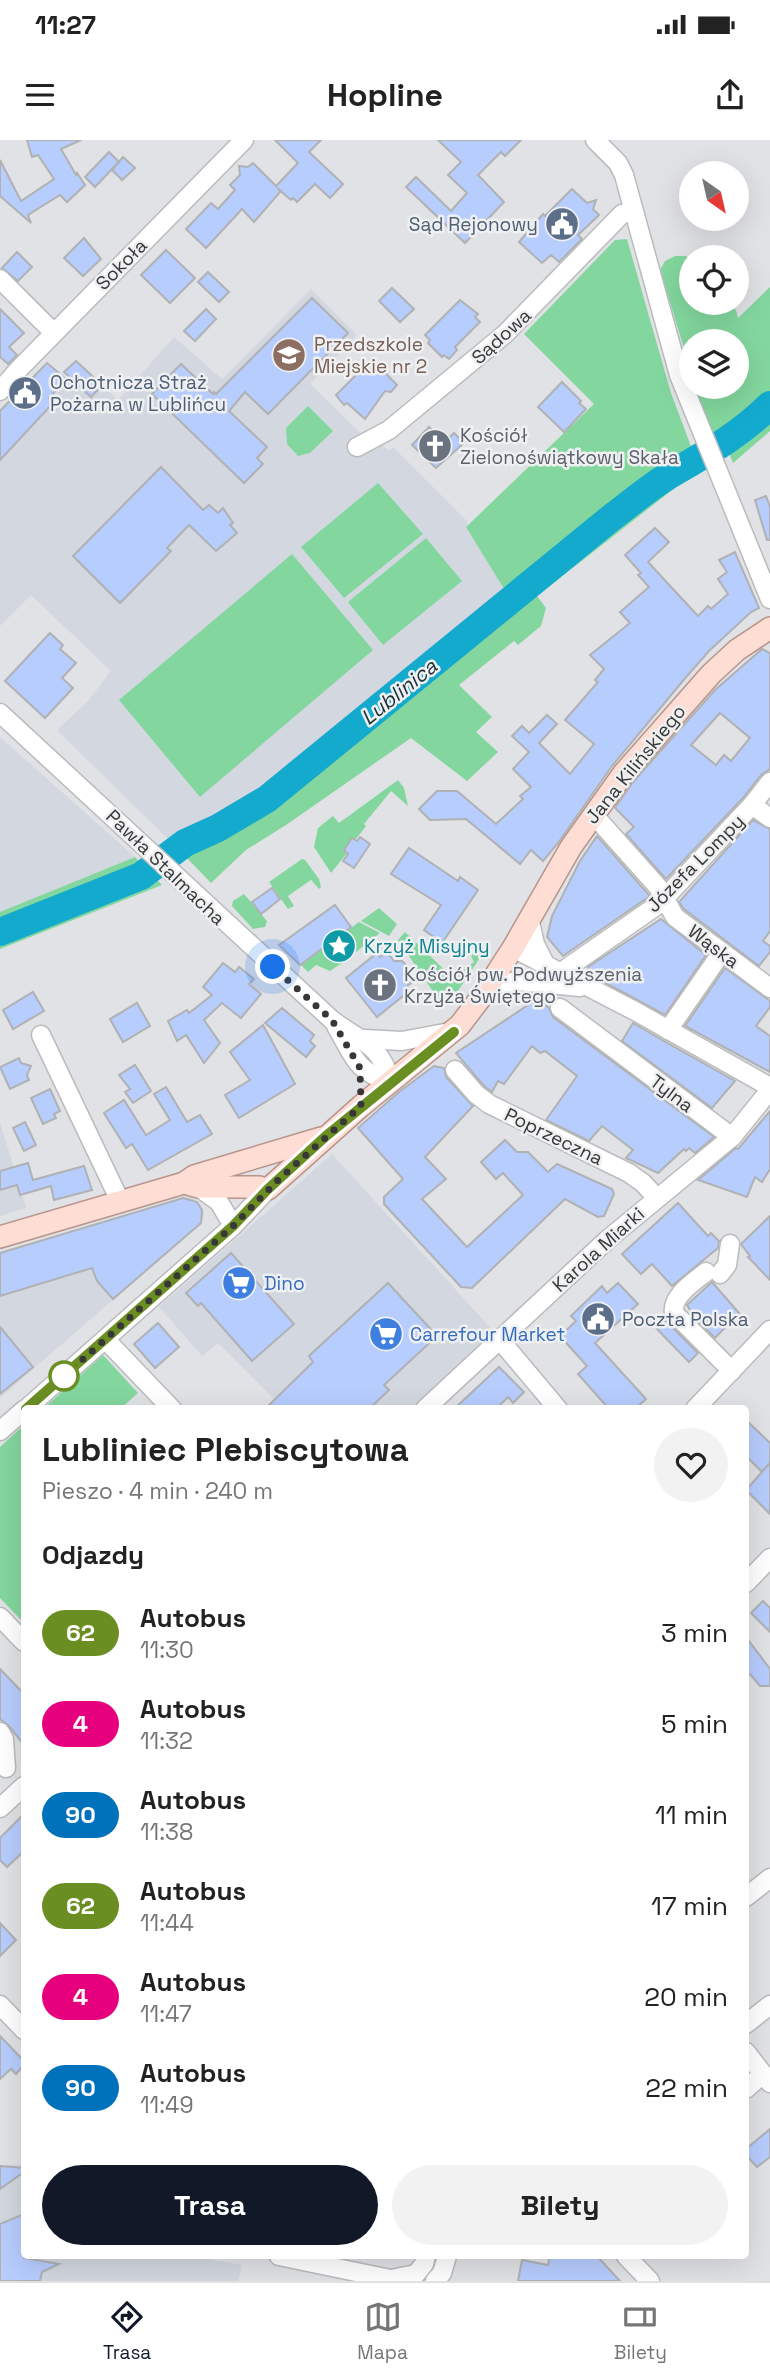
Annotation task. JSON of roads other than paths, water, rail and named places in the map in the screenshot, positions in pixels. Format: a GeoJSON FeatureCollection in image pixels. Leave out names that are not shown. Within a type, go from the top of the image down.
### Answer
{"type":"FeatureCollection","features":[{"type":"Feature","properties":{"kind":"main road","name":"Jana Kilińskiego"},"geometry":{"type":"LineString","coordinates":[[268,1189],[361,1106],[454,1032],[489,986],[570,847],[593,814],[681,706],[737,650],[768,629]]}},
{"type":"Feature","properties":{"kind":"main road"},"geometry":{"type":"LineString","coordinates":[[191,1185],[194,1176],[326,1136]]}},
{"type":"Feature","properties":{"kind":"main road"},"geometry":{"type":"LineString","coordinates":[[0,1237],[120,1201],[191,1185],[268,1189]]}},
{"type":"Feature","properties":{"kind":"street","name":"Sokoła"},"geometry":{"type":"LineString","coordinates":[[0,390],[244,140]]}},
{"type":"Feature","properties":{"kind":"street"},"geometry":{"type":"LineString","coordinates":[[595,140],[621,168],[679,374],[770,599]]}},
{"type":"Feature","properties":{"kind":"street","name":"Sądowa"},"geometry":{"type":"LineString","coordinates":[[357,447],[393,427],[505,334],[622,214],[633,211]]}},
{"type":"Feature","properties":{"kind":"street"},"geometry":{"type":"LineString","coordinates":[[0,279],[54,332]]}},
{"type":"Feature","properties":{"kind":"street","name":"Pawła Stalmacha"},"geometry":{"type":"LineString","coordinates":[[0,713],[332,1020],[364,1039],[380,1055],[391,1082]]}},
{"type":"Feature","properties":{"kind":"street","name":"Józefa Lompy"},"geometry":{"type":"LineString","coordinates":[[567,968],[664,899],[770,782]]}},
{"type":"Feature","properties":{"kind":"street"},"geometry":{"type":"LineString","coordinates":[[751,805],[770,818]]}},
{"type":"Feature","properties":{"kind":"street","name":"Wąska"},"geometry":{"type":"LineString","coordinates":[[593,814],[658,887],[675,917],[770,988]]}},
{"type":"Feature","properties":{"kind":"street"},"geometry":{"type":"LineString","coordinates":[[529,918],[535,944],[545,964]]}},
{"type":"Feature","properties":{"kind":"street"},"geometry":{"type":"LineString","coordinates":[[513,948],[668,1030],[770,1088]]}},
{"type":"Feature","properties":{"kind":"street"},"geometry":{"type":"LineString","coordinates":[[668,1030],[722,952]]}},
{"type":"Feature","properties":{"kind":"street"},"geometry":{"type":"LineString","coordinates":[[489,986],[505,982],[530,982],[590,989]]}},
{"type":"Feature","properties":{"kind":"street","name":"Tylna"},"geometry":{"type":"LineString","coordinates":[[560,1008],[732,1137]]}},
{"type":"Feature","properties":{"kind":"street","name":"Pawła Stalmacha"},"geometry":{"type":"LineString","coordinates":[[332,1020],[360,1068]]}},
{"type":"Feature","properties":{"kind":"street"},"geometry":{"type":"LineString","coordinates":[[364,1039],[402,1041],[454,1032]]}},
{"type":"Feature","properties":{"kind":"street"},"geometry":{"type":"LineString","coordinates":[[41,1035],[120,1201]]}},
{"type":"Feature","properties":{"kind":"street"},"geometry":{"type":"LineString","coordinates":[[360,1068],[391,1082]]}},
{"type":"Feature","properties":{"kind":"street"},"geometry":{"type":"LineString","coordinates":[[360,1068],[361,1106]]}},
{"type":"Feature","properties":{"kind":"street","name":"Poprzeczna"},"geometry":{"type":"LineString","coordinates":[[455,1070],[483,1100],[629,1173],[656,1197]]}},
{"type":"Feature","properties":{"kind":"street","name":"Karola Miarki"},"geometry":{"type":"LineString","coordinates":[[429,1405],[607,1240],[732,1137],[770,1088]]}},
{"type":"Feature","properties":{"kind":"street"},"geometry":{"type":"LineString","coordinates":[[191,1185],[219,1202],[233,1226]]}},
{"type":"Feature","properties":{"kind":"street"},"geometry":{"type":"LineString","coordinates":[[30,1405],[233,1226],[268,1189]]}},
{"type":"Feature","properties":{"kind":"street"},"geometry":{"type":"LineString","coordinates":[[730,1244],[727,1265],[677,1298],[673,1308],[674,1313],[732,1371]]}},
{"type":"Feature","properties":{"kind":"street"},"geometry":{"type":"LineString","coordinates":[[699,1405],[770,1330]]}},
{"type":"Feature","properties":{"kind":"street"},"geometry":{"type":"LineString","coordinates":[[106,1340],[168,1405]]}},
{"type":"Feature","properties":{"kind":"street"},"geometry":{"type":"LineString","coordinates":[[499,1340],[555,1405]]}},
{"type":"Feature","properties":{"kind":"street"},"geometry":{"type":"LineString","coordinates":[[0,1431],[21,1413]]}},
{"type":"Feature","properties":{"kind":"street"},"geometry":{"type":"LineString","coordinates":[[749,1580],[770,1558]]}},
{"type":"Feature","properties":{"kind":"street"},"geometry":{"type":"LineString","coordinates":[[0,1617],[21,1639]]}},
{"type":"Feature","properties":{"kind":"street"},"geometry":{"type":"LineString","coordinates":[[0,1731],[4,1739],[3,1769],[21,1784]]}},
{"type":"Feature","properties":{"kind":"street"},"geometry":{"type":"LineString","coordinates":[[0,1808],[21,1789]]}},
{"type":"Feature","properties":{"kind":"street"},"geometry":{"type":"LineString","coordinates":[[749,1895],[770,1878]]}},
{"type":"Feature","properties":{"kind":"street"},"geometry":{"type":"LineString","coordinates":[[0,2005],[21,2027]]}},
{"type":"Feature","properties":{"kind":"street"},"geometry":{"type":"LineString","coordinates":[[749,2022],[770,2005]]}},
{"type":"Feature","properties":{"kind":"street"},"geometry":{"type":"LineString","coordinates":[[749,2056],[767,2079],[749,2088]]}},
{"type":"Feature","properties":{"kind":"street"},"geometry":{"type":"LineString","coordinates":[[293,2259],[389,2279],[416,2274],[424,2259]]}},
{"type":"Feature","properties":{"kind":"street"},"geometry":{"type":"LineString","coordinates":[[435,2281],[442,2273],[446,2259]]}},
{"type":"Feature","properties":{"kind":"street"},"geometry":{"type":"LineString","coordinates":[[629,2259],[650,2281]]}},
{"type":"Feature","properties":{"kind":"waterway","name":"Lublinica"},"geometry":{"type":"LineString","coordinates":[[0,932],[141,876],[185,843],[218,828],[267,799],[611,518],[661,481],[734,435],[770,405]]}},
{"type":"Feature","properties":{"kind":"place","name":"Sąd Rejonowy"},"geometry":{"type":"Point","coordinates":[562,224]}},
{"type":"Feature","properties":{"kind":"place","name":"Przedszkole Miejskie nr 2"},"geometry":{"type":"Point","coordinates":[289,355]}},
{"type":"Feature","properties":{"kind":"place","name":"Ochotnicza Straż Pożarna w Lublińcu"},"geometry":{"type":"Point","coordinates":[25,393]}},
{"type":"Feature","properties":{"kind":"place","name":"Kościół Zielonoświątkowy Skała"},"geometry":{"type":"Point","coordinates":[435,446]}},
{"type":"Feature","properties":{"kind":"place","name":"Krzyż Misyjny"},"geometry":{"type":"Point","coordinates":[339,946]}},
{"type":"Feature","properties":{"kind":"place","name":"Kościół pw. Podwyższenia Krzyża Świętego"},"geometry":{"type":"Point","coordinates":[380,985]}},
{"type":"Feature","properties":{"kind":"place","name":"Dino"},"geometry":{"type":"Point","coordinates":[239,1283]}},
{"type":"Feature","properties":{"kind":"place","name":"Poczta Polska"},"geometry":{"type":"Point","coordinates":[598,1319]}},
{"type":"Feature","properties":{"kind":"place","name":"Carrefour Market"},"geometry":{"type":"Point","coordinates":[386,1334]}}]}
